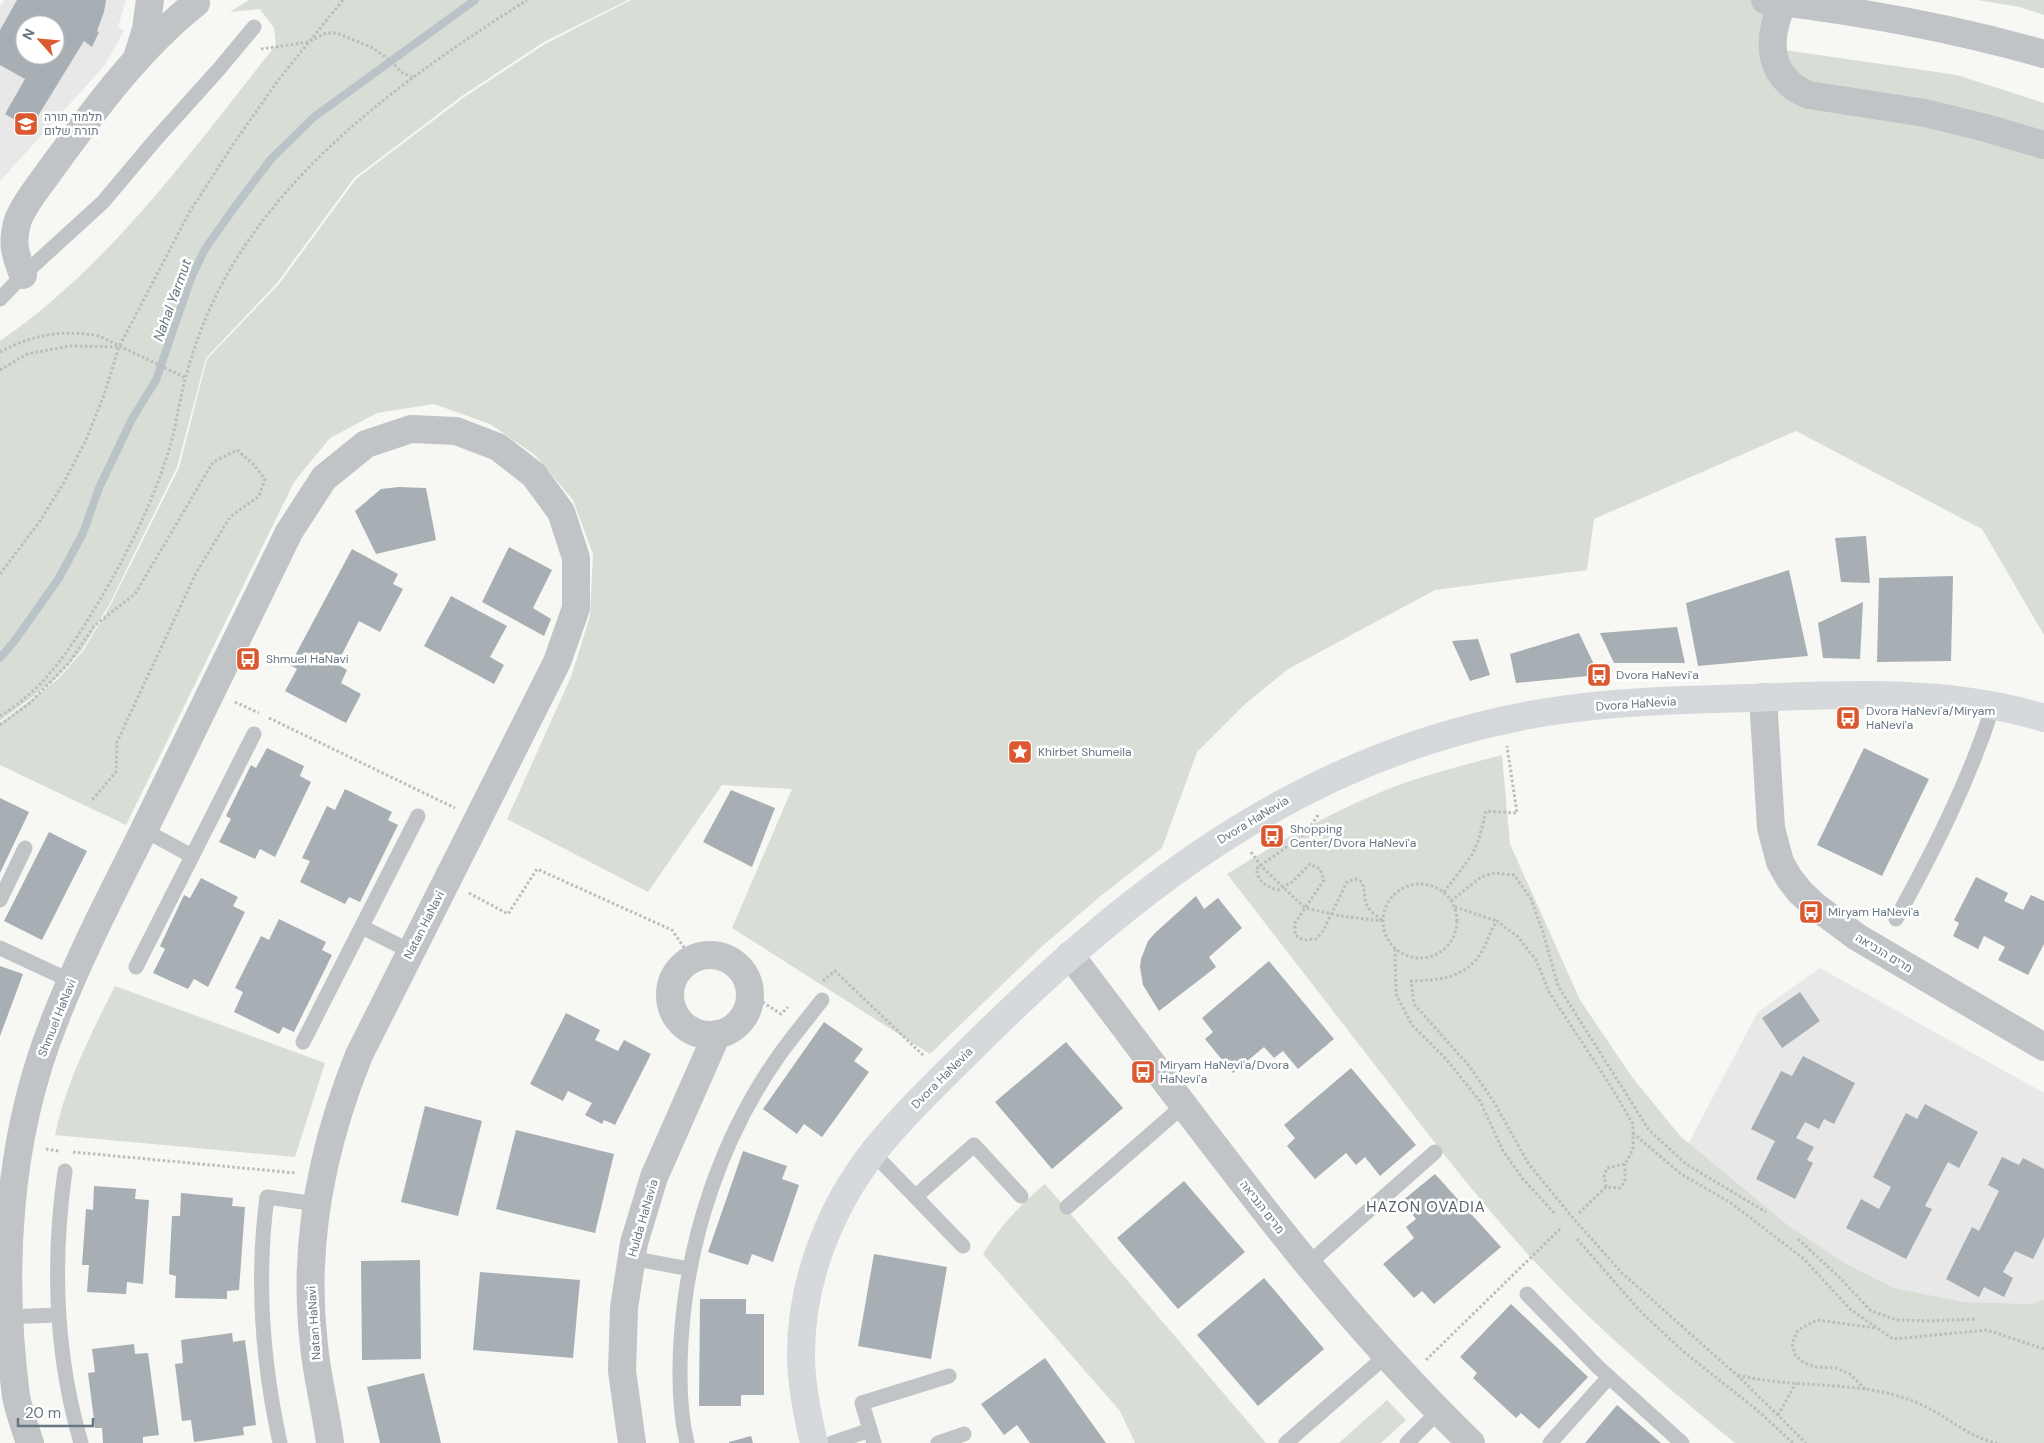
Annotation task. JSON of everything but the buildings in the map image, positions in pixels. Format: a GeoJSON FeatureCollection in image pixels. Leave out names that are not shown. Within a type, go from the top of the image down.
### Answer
{"type":"FeatureCollection","features":[{"type":"Feature","properties":{"kind":"street"},"geometry":{"type":"LineString","coordinates":[[135,61],[142,45],[150,0]]}},
{"type":"Feature","properties":{"kind":"street"},"geometry":{"type":"LineString","coordinates":[[23,275],[14,251],[14,241],[19,218],[34,193],[71,141],[135,61],[163,30],[196,1]]}},
{"type":"Feature","properties":{"kind":"street"},"geometry":{"type":"LineString","coordinates":[[2044,54],[1912,23],[1841,10],[1773,1],[1776,16],[1773,53],[1780,74],[1796,90],[1809,95],[1878,104],[1932,115],[2044,145]]}},
{"type":"Feature","properties":{"kind":"street","name":"Shmuel HaNavi"},"geometry":{"type":"LineString","coordinates":[[30,1443],[16,1398],[6,1346],[2,1222],[16,1146],[40,1061],[71,981],[289,532],[324,478],[366,444],[411,429],[456,431],[498,447]]}},
{"type":"Feature","properties":{"kind":"street","name":"Natan HaNavi"},"geometry":{"type":"LineString","coordinates":[[330,1443],[317,1370],[311,1301],[311,1258],[321,1175],[343,1094],[359,1055],[410,951],[557,662],[576,608],[576,558],[561,512],[534,474],[498,447]]}},
{"type":"Feature","properties":{"kind":"street","name":"Dvora HaNevia"},"geometry":{"type":"LineString","coordinates":[[814,1443],[804,1402],[802,1363],[805,1304],[818,1254],[840,1203],[873,1153],[916,1103],[998,1022],[1070,955],[1145,892],[1235,830],[1324,781],[1406,747],[1498,722],[1548,712],[1601,706],[1763,697],[1884,695],[1932,698],[1994,706],[2044,718]]}},
{"type":"Feature","properties":{"kind":"street","name":"מרים הנביאה"},"geometry":{"type":"LineString","coordinates":[[1763,697],[1772,828],[1780,862],[1800,892],[1815,906],[1857,937],[2044,1048]]}},
{"type":"Feature","properties":{"kind":"street"},"geometry":{"type":"LineString","coordinates":[[710,954],[722,956],[739,967],[748,982],[750,1001],[742,1019],[728,1031],[716,1034],[698,1033],[686,1027],[677,1018],[672,1007],[670,995],[672,983],[682,966],[692,959],[710,954]]}},
{"type":"Feature","properties":{"kind":"street","name":"מרים הנביאה"},"geometry":{"type":"LineString","coordinates":[[1070,955],[1308,1264],[1387,1355],[1471,1443]]}},
{"type":"Feature","properties":{"kind":"street","name":"Hulda HaNavia"},"geometry":{"type":"LineString","coordinates":[[632,1443],[622,1371],[624,1308],[634,1243],[654,1177],[716,1034]]}},
{"type":"Feature","properties":{"kind":"lane"},"geometry":{"type":"LineString","coordinates":[[0,299],[23,275],[103,202],[254,28]]}},
{"type":"Feature","properties":{"kind":"lane"},"geometry":{"type":"LineString","coordinates":[[1896,919],[1958,799],[1980,748],[1994,706]]}},
{"type":"Feature","properties":{"kind":"lane"},"geometry":{"type":"LineString","coordinates":[[136,967],[254,734]]}},
{"type":"Feature","properties":{"kind":"lane"},"geometry":{"type":"LineString","coordinates":[[303,1042],[418,816]]}},
{"type":"Feature","properties":{"kind":"lane"},"geometry":{"type":"LineString","coordinates":[[144,830],[192,856]]}},
{"type":"Feature","properties":{"kind":"lane"},"geometry":{"type":"LineString","coordinates":[[0,900],[25,848]]}},
{"type":"Feature","properties":{"kind":"lane"},"geometry":{"type":"LineString","coordinates":[[362,927],[410,951]]}},
{"type":"Feature","properties":{"kind":"lane"},"geometry":{"type":"LineString","coordinates":[[0,948],[71,981]]}},
{"type":"Feature","properties":{"kind":"lane"},"geometry":{"type":"LineString","coordinates":[[687,1443],[684,1431],[679,1368],[683,1303],[696,1239],[716,1176],[744,1114],[779,1056],[822,1000]]}},
{"type":"Feature","properties":{"kind":"lane"},"geometry":{"type":"LineString","coordinates":[[1066,1207],[1184,1105]]}},
{"type":"Feature","properties":{"kind":"lane"},"geometry":{"type":"LineString","coordinates":[[916,1196],[974,1145],[1021,1196]]}},
{"type":"Feature","properties":{"kind":"lane"},"geometry":{"type":"LineString","coordinates":[[1308,1264],[1435,1152]]}},
{"type":"Feature","properties":{"kind":"lane"},"geometry":{"type":"LineString","coordinates":[[873,1153],[963,1246]]}},
{"type":"Feature","properties":{"kind":"lane"},"geometry":{"type":"LineString","coordinates":[[65,1171],[56,1252],[58,1315],[68,1390],[81,1443]]}},
{"type":"Feature","properties":{"kind":"lane"},"geometry":{"type":"LineString","coordinates":[[280,1443],[267,1374],[262,1325],[262,1250],[267,1197],[317,1204]]}},
{"type":"Feature","properties":{"kind":"lane"},"geometry":{"type":"LineString","coordinates":[[631,1258],[690,1269]]}},
{"type":"Feature","properties":{"kind":"lane"},"geometry":{"type":"LineString","coordinates":[[1527,1294],[1609,1377],[1682,1443]]}},
{"type":"Feature","properties":{"kind":"lane"},"geometry":{"type":"LineString","coordinates":[[5,1317],[58,1315]]}},
{"type":"Feature","properties":{"kind":"lane"},"geometry":{"type":"LineString","coordinates":[[1286,1443],[1387,1355]]}},
{"type":"Feature","properties":{"kind":"lane"},"geometry":{"type":"LineString","coordinates":[[832,1443],[872,1437],[862,1403],[949,1376]]}},
{"type":"Feature","properties":{"kind":"lane"},"geometry":{"type":"LineString","coordinates":[[1550,1443],[1609,1377]]}},
{"type":"Feature","properties":{"kind":"lane"},"geometry":{"type":"LineString","coordinates":[[1406,1443],[1439,1411]]}},
{"type":"Feature","properties":{"kind":"lane"},"geometry":{"type":"LineString","coordinates":[[938,1443],[964,1434]]}},
{"type":"Feature","properties":{"kind":"path"},"geometry":{"type":"LineString","coordinates":[[0,574],[40,521],[64,482],[86,440],[120,347],[189,213],[232,146],[279,79],[342,0]]}},
{"type":"Feature","properties":{"kind":"path"},"geometry":{"type":"LineString","coordinates":[[0,716],[30,694],[63,657],[86,623],[129,548],[163,470],[198,336],[213,301],[253,233],[307,169],[375,107],[487,25],[527,0]]}},
{"type":"Feature","properties":{"kind":"path"},"geometry":{"type":"LineString","coordinates":[[242,43],[254,49],[266,50],[308,42],[326,33],[338,33],[373,48],[390,60],[402,72],[414,78]]}},
{"type":"Feature","properties":{"kind":"path"},"geometry":{"type":"LineString","coordinates":[[0,352],[26,340],[54,333],[84,333],[99,336],[186,378]]}},
{"type":"Feature","properties":{"kind":"path"},"geometry":{"type":"LineString","coordinates":[[0,370],[27,354],[69,346],[120,347]]}},
{"type":"Feature","properties":{"kind":"path"},"geometry":{"type":"LineString","coordinates":[[0,725],[30,703],[69,663],[94,626],[135,594],[213,462],[237,450],[254,464],[265,479],[260,496],[230,517],[196,573],[117,742],[116,772],[92,800]]}},
{"type":"Feature","properties":{"kind":"path"},"geometry":{"type":"LineString","coordinates":[[212,691],[478,819]]}},
{"type":"Feature","properties":{"kind":"path"},"geometry":{"type":"LineString","coordinates":[[1444,892],[1472,855],[1480,839],[1486,811],[1518,812],[1507,741],[1498,722]]}},
{"type":"Feature","properties":{"kind":"path"},"geometry":{"type":"LineString","coordinates":[[1324,781],[1330,797],[1307,832],[1256,869],[1258,878],[1267,887],[1278,890],[1292,882],[1310,864],[1320,869],[1324,880],[1295,923],[1295,935],[1303,940],[1316,939],[1348,882],[1355,879],[1362,882],[1366,903],[1371,911],[1383,921]]}},
{"type":"Feature","properties":{"kind":"path"},"geometry":{"type":"LineString","coordinates":[[1235,830],[1261,866],[1305,908],[1331,914],[1383,921]]}},
{"type":"Feature","properties":{"kind":"path"},"geometry":{"type":"LineString","coordinates":[[446,881],[508,914],[537,869],[672,930],[692,959]]}},
{"type":"Feature","properties":{"kind":"path"},"geometry":{"type":"LineString","coordinates":[[1451,901],[1481,877],[1495,873],[1514,875],[1531,899],[1543,932],[1558,986],[1649,1130],[1686,1164],[1766,1212]]}},
{"type":"Feature","properties":{"kind":"path"},"geometry":{"type":"LineString","coordinates":[[1429,884],[1444,892],[1451,901],[1458,918],[1452,941],[1443,950],[1431,957],[1418,959],[1406,956],[1395,949],[1386,939],[1382,926],[1383,914],[1388,901],[1396,892],[1406,886],[1429,884]]}},
{"type":"Feature","properties":{"kind":"path"},"geometry":{"type":"LineString","coordinates":[[1454,907],[1497,921],[1518,937],[1536,960],[1549,992],[1610,1085],[1633,1124],[1633,1149],[1625,1164],[1625,1182],[1620,1188],[1606,1187],[1579,1213]]}},
{"type":"Feature","properties":{"kind":"path"},"geometry":{"type":"LineString","coordinates":[[1497,921],[1480,954],[1460,975],[1433,980],[1411,981],[1414,1004],[1470,1067],[1494,1102],[1528,1163],[1573,1218],[1622,1273],[1736,1374],[1806,1443]]}},
{"type":"Feature","properties":{"kind":"path"},"geometry":{"type":"LineString","coordinates":[[1395,949],[1396,994],[1412,1025],[1446,1059],[1480,1101],[1503,1151],[1523,1179],[1556,1215]]}},
{"type":"Feature","properties":{"kind":"path"},"geometry":{"type":"LineString","coordinates":[[1633,1133],[1681,1174],[1731,1203],[1804,1259],[1850,1309],[1893,1339],[1987,1330],[2044,1349]]}},
{"type":"Feature","properties":{"kind":"path"},"geometry":{"type":"LineString","coordinates":[[16,1146],[321,1175]]}},
{"type":"Feature","properties":{"kind":"path"},"geometry":{"type":"LineString","coordinates":[[1606,1187],[1604,1178],[1607,1168],[1625,1164]]}},
{"type":"Feature","properties":{"kind":"path"},"geometry":{"type":"LineString","coordinates":[[1408,1378],[1560,1229]]}},
{"type":"Feature","properties":{"kind":"path"},"geometry":{"type":"LineString","coordinates":[[1577,1239],[1641,1312],[1684,1352],[1757,1410],[1793,1443]]}},
{"type":"Feature","properties":{"kind":"path"},"geometry":{"type":"LineString","coordinates":[[1798,1239],[1838,1276],[1871,1311],[1897,1320],[1976,1319]]}},
{"type":"Feature","properties":{"kind":"path"},"geometry":{"type":"LineString","coordinates":[[1866,1390],[1850,1374],[1836,1368],[1816,1367],[1804,1363],[1795,1355],[1792,1343],[1798,1330],[1817,1320],[1876,1328]]}},
{"type":"Feature","properties":{"kind":"path"},"geometry":{"type":"LineString","coordinates":[[1736,1374],[1761,1381],[1839,1386],[1882,1392],[1922,1404],[1961,1427],[1988,1441],[1997,1443]]}},
{"type":"Feature","properties":{"kind":"path"},"geometry":{"type":"LineString","coordinates":[[1778,1415],[1796,1383]]}},
{"type":"Feature","properties":{"kind":"shaded area","name":"תלמוד תורה תורת שלום"},"geometry":{"type":"Polygon","coordinates":[[[4,0],[126,0],[118,27],[124,31],[104,66],[0,181],[0,7],[4,0]]]}},
{"type":"Feature","properties":{"kind":"shaded area"},"geometry":{"type":"Polygon","coordinates":[[[249,0],[628,0],[544,42],[462,96],[354,178],[277,283],[206,358],[177,467],[109,605],[82,650],[56,679],[0,721],[0,341],[41,310],[79,277],[114,241],[181,164],[276,45],[274,28],[260,9],[230,12],[249,0]]]}},
{"type":"Feature","properties":{"kind":"shaded area"},"geometry":{"type":"Polygon","coordinates":[[[631,0],[1792,0],[1784,50],[1957,75],[2044,103],[2044,635],[1982,529],[1796,431],[1594,519],[1587,570],[1435,590],[1288,669],[1244,705],[1197,752],[1162,848],[1098,898],[1038,950],[930,1054],[732,928],[792,789],[722,785],[648,892],[507,819],[571,677],[590,616],[593,554],[573,500],[535,455],[490,424],[434,404],[377,413],[330,438],[294,482],[126,825],[0,765],[0,723],[57,680],[83,651],[110,606],[179,468],[207,359],[279,284],[356,179],[463,98],[545,44],[631,0]]]}},
{"type":"Feature","properties":{"kind":"shaded area"},"geometry":{"type":"Polygon","coordinates":[[[1978,0],[2044,0],[2044,15],[2020,7],[1978,0]]]}},
{"type":"Feature","properties":{"kind":"shaded area"},"geometry":{"type":"Polygon","coordinates":[[[1502,755],[1510,844],[1580,1000],[1632,1077],[1681,1137],[1789,1226],[1848,1265],[1894,1288],[1964,1302],[2032,1304],[2044,1299],[2044,1443],[1735,1443],[1609,1335],[1561,1289],[1518,1243],[1440,1150],[1227,874],[1337,812],[1383,791],[1407,782],[1502,755]]]}},
{"type":"Feature","properties":{"kind":"shaded area"},"geometry":{"type":"Polygon","coordinates":[[[1820,968],[2044,1093],[2044,1299],[2032,1304],[1964,1302],[1894,1288],[1848,1265],[1789,1226],[1688,1144],[1758,1012],[1820,968]]]}},
{"type":"Feature","properties":{"kind":"shaded area"},"geometry":{"type":"Polygon","coordinates":[[[115,986],[325,1063],[295,1157],[55,1135],[72,1077],[115,986]]]}},
{"type":"Feature","properties":{"kind":"shaded area"},"geometry":{"type":"Polygon","coordinates":[[[1045,1184],[1266,1443],[1135,1443],[1120,1411],[983,1254],[1011,1216],[1045,1184]]]}},
{"type":"Feature","properties":{"kind":"shaded area"},"geometry":{"type":"Polygon","coordinates":[[[1387,1400],[1406,1420],[1381,1443],[1339,1443],[1387,1400]]]}},
{"type":"Feature","properties":{"kind":"waterway","name":"Nahal Yarmut"},"geometry":{"type":"LineString","coordinates":[[0,658],[16,639],[59,578],[83,533],[99,488],[132,419],[156,380],[191,278],[205,249],[234,208],[271,159],[314,117],[475,0]]}},
{"type":"Feature","properties":{"kind":"place","name":"תלמוד תורה תורת שלום"},"geometry":{"type":"Point","coordinates":[26,124]}},
{"type":"Feature","properties":{"kind":"place","name":"Shmuel HaNavi"},"geometry":{"type":"Point","coordinates":[248,659]}},
{"type":"Feature","properties":{"kind":"place","name":"Dvora HaNevi'a"},"geometry":{"type":"Point","coordinates":[1599,675]}},
{"type":"Feature","properties":{"kind":"place","name":"Dvora HaNevi'a/Miryam HaNevi'a"},"geometry":{"type":"Point","coordinates":[1848,718]}},
{"type":"Feature","properties":{"kind":"place","name":"Khirbet Shumeila"},"geometry":{"type":"Point","coordinates":[1020,752]}},
{"type":"Feature","properties":{"kind":"place","name":"Shopping Center/Dvora HaNevi'a"},"geometry":{"type":"Point","coordinates":[1272,836]}},
{"type":"Feature","properties":{"kind":"place","name":"Miryam HaNevi'a"},"geometry":{"type":"Point","coordinates":[1811,912]}},
{"type":"Feature","properties":{"kind":"place","name":"Miryam HaNevi'a/Dvora HaNevi'a"},"geometry":{"type":"Point","coordinates":[1143,1072]}},
{"type":"Feature","properties":{"kind":"district","name":"HAZON OVADIA"},"geometry":{"type":"Point","coordinates":[1426,1207]}}]}
